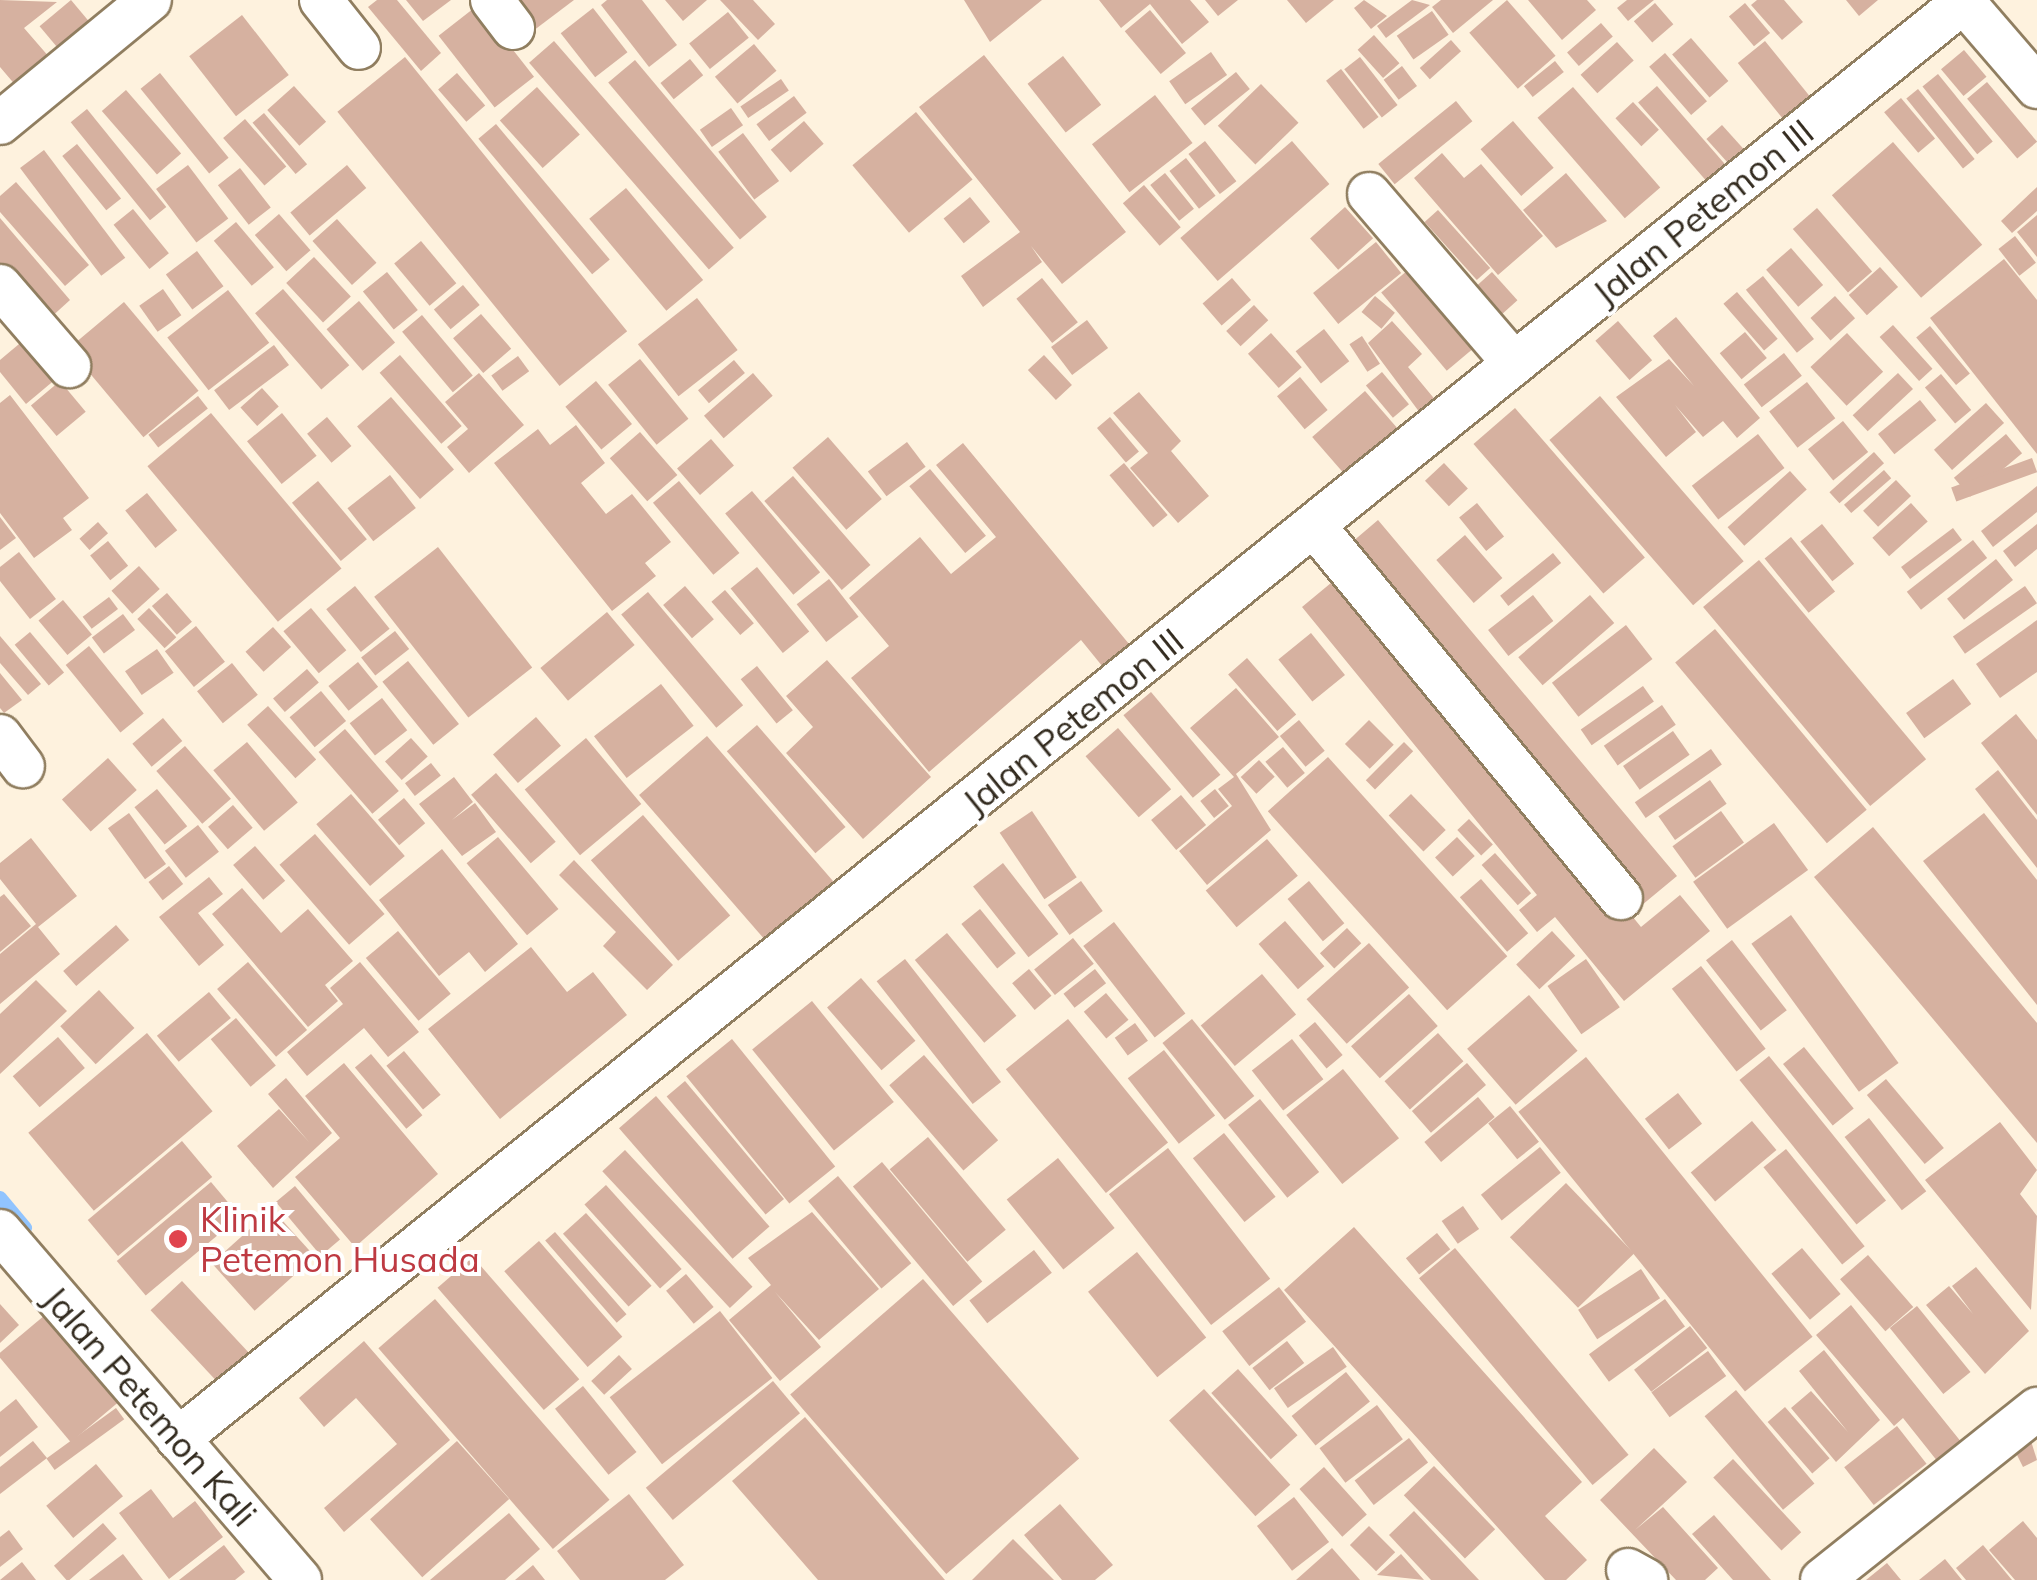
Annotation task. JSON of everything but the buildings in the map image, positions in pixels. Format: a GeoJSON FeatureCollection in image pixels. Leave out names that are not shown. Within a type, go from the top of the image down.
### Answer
{"type":"FeatureCollection","features":[{"type":"Feature","properties":{"kind":"street"},"geometry":{"type":"LineString","coordinates":[[0,123],[150,0]]}},
{"type":"Feature","properties":{"kind":"street"},"geometry":{"type":"LineString","coordinates":[[321,0],[359,48]]}},
{"type":"Feature","properties":{"kind":"street"},"geometry":{"type":"LineString","coordinates":[[1964,1],[2037,87]]}},
{"type":"Feature","properties":{"kind":"street","name":"Jalan Petemon III"},"geometry":{"type":"LineString","coordinates":[[191,1428],[1964,1]]}},
{"type":"Feature","properties":{"kind":"street"},"geometry":{"type":"LineString","coordinates":[[1369,194],[1514,363]]}},
{"type":"Feature","properties":{"kind":"street"},"geometry":{"type":"LineString","coordinates":[[0,286],[69,366]]}},
{"type":"Feature","properties":{"kind":"street"},"geometry":{"type":"LineString","coordinates":[[1315,527],[1622,898]]}},
{"type":"Feature","properties":{"kind":"street","name":"Jalan Petemon Kali"},"geometry":{"type":"LineString","coordinates":[[0,1231],[191,1428],[280,1573]]}},
{"type":"Feature","properties":{"kind":"street"},"geometry":{"type":"LineString","coordinates":[[1822,1580],[2037,1409]]}},
{"type":"Feature","properties":{"kind":"waterway"},"geometry":{"type":"LineString","coordinates":[[0,1198],[25,1228]]}},
{"type":"Feature","properties":{"kind":"place","name":"Klinik Petemon Husada"},"geometry":{"type":"Point","coordinates":[178,1239]}}]}
